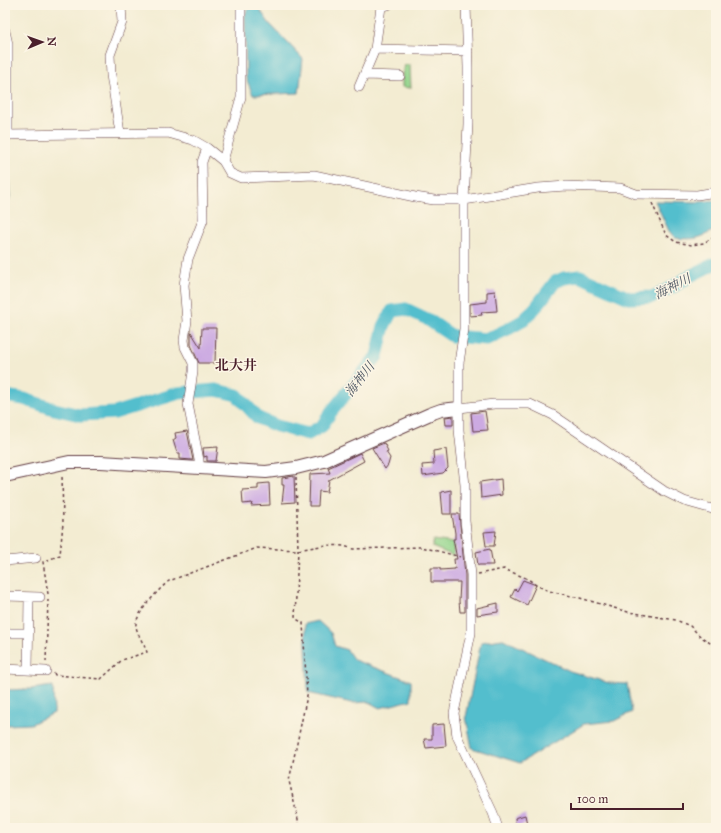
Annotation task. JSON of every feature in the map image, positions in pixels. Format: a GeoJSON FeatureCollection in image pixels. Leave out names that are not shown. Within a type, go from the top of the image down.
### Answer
{"type":"FeatureCollection","features":[{"type":"Feature","properties":{"kind":"street"},"geometry":{"type":"LineString","coordinates":[[120,133],[111,75],[110,55],[122,22],[121,5]]}},
{"type":"Feature","properties":{"kind":"street"},"geometry":{"type":"LineString","coordinates":[[223,161],[241,97],[241,5]]}},
{"type":"Feature","properties":{"kind":"street"},"geometry":{"type":"LineString","coordinates":[[466,5],[468,51],[468,124],[464,200],[464,329],[459,363],[459,430],[466,485],[465,521],[471,575],[471,633],[454,713],[457,736],[493,813],[498,828]]}},
{"type":"Feature","properties":{"kind":"street"},"geometry":{"type":"LineString","coordinates":[[359,87],[375,49],[382,6]]}},
{"type":"Feature","properties":{"kind":"street"},"geometry":{"type":"LineString","coordinates":[[5,30],[8,44],[7,135],[168,133],[192,140],[207,148],[223,161],[230,173],[241,178],[314,175],[434,200],[464,200],[538,188],[566,186],[620,188],[636,194],[697,195],[716,192]]}},
{"type":"Feature","properties":{"kind":"street"},"geometry":{"type":"LineString","coordinates":[[375,49],[468,51]]}},
{"type":"Feature","properties":{"kind":"street"},"geometry":{"type":"LineString","coordinates":[[364,76],[400,76]]}},
{"type":"Feature","properties":{"kind":"street"},"geometry":{"type":"LineString","coordinates":[[199,468],[199,460],[192,430],[188,400],[193,372],[193,363],[185,347],[184,340],[187,321],[184,285],[188,258],[203,220],[202,162],[207,148]]}},
{"type":"Feature","properties":{"kind":"street"},"geometry":{"type":"LineString","coordinates":[[5,476],[69,462],[101,462],[266,472],[296,468],[324,461],[441,410],[500,404],[530,404],[553,415],[664,491],[684,501],[716,510]]}},
{"type":"Feature","properties":{"kind":"street"},"geometry":{"type":"LineString","coordinates":[[5,562],[36,558]]}},
{"type":"Feature","properties":{"kind":"street"},"geometry":{"type":"LineString","coordinates":[[5,596],[40,597]]}},
{"type":"Feature","properties":{"kind":"street"},"geometry":{"type":"LineString","coordinates":[[28,670],[29,597]]}},
{"type":"Feature","properties":{"kind":"street"},"geometry":{"type":"LineString","coordinates":[[5,633],[28,633]]}},
{"type":"Feature","properties":{"kind":"street"},"geometry":{"type":"LineString","coordinates":[[5,668],[28,670],[49,669]]}},
{"type":"Feature","properties":{"kind":"path"},"geometry":{"type":"LineString","coordinates":[[648,194],[666,235],[676,242],[692,245],[704,243],[716,235]]}},
{"type":"Feature","properties":{"kind":"path"},"geometry":{"type":"LineString","coordinates":[[62,464],[63,523],[60,555],[43,562],[48,594],[46,662],[49,669],[55,675],[101,679],[122,660],[147,652],[136,625],[138,615],[161,587],[169,581],[257,548],[298,550],[326,545],[344,546],[353,549],[422,547],[469,558]]}},
{"type":"Feature","properties":{"kind":"path"},"geometry":{"type":"LineString","coordinates":[[296,468],[298,550],[295,618],[303,623],[306,696],[289,781],[298,819],[298,828]]}},
{"type":"Feature","properties":{"kind":"path"},"geometry":{"type":"LineString","coordinates":[[471,575],[504,569],[528,579],[536,585],[549,591],[628,612],[676,620],[690,626],[700,636],[716,647]]}},
{"type":"Feature","properties":{"kind":"green space"},"geometry":{"type":"Polygon","coordinates":[[[405,65],[410,65],[411,88],[402,87],[402,74],[405,65]]]}},
{"type":"Feature","properties":{"kind":"green space"},"geometry":{"type":"Polygon","coordinates":[[[433,540],[453,543],[454,556],[432,547],[433,540]]]}},
{"type":"Feature","properties":{"kind":"water"},"geometry":{"type":"Polygon","coordinates":[[[254,5],[258,7],[269,23],[303,59],[299,93],[253,95],[246,78],[245,15],[247,10],[254,5]]]}},
{"type":"Feature","properties":{"kind":"water"},"geometry":{"type":"Polygon","coordinates":[[[5,143],[10,196],[5,218],[5,143]]]}},
{"type":"Feature","properties":{"kind":"water"},"geometry":{"type":"Polygon","coordinates":[[[716,200],[716,229],[701,237],[687,239],[675,238],[669,231],[655,201],[700,202],[716,200]]]}},
{"type":"Feature","properties":{"kind":"water"},"geometry":{"type":"Polygon","coordinates":[[[318,621],[331,633],[335,646],[347,650],[354,660],[411,681],[411,700],[380,708],[368,702],[352,703],[308,693],[305,624],[318,621]]]}},
{"type":"Feature","properties":{"kind":"water"},"geometry":{"type":"Polygon","coordinates":[[[503,639],[570,671],[609,683],[627,684],[632,712],[614,721],[584,724],[520,763],[472,748],[466,717],[481,642],[503,639]]]}},
{"type":"Feature","properties":{"kind":"water"},"geometry":{"type":"Polygon","coordinates":[[[716,679],[716,728],[712,725],[712,681],[716,679]]]}},
{"type":"Feature","properties":{"kind":"water"},"geometry":{"type":"Polygon","coordinates":[[[53,686],[54,713],[31,724],[5,725],[5,690],[53,686]]]}},
{"type":"Feature","properties":{"kind":"building"},"geometry":{"type":"Polygon","coordinates":[[[495,291],[497,311],[481,312],[482,315],[470,316],[470,304],[487,302],[487,292],[495,291]]]}},
{"type":"Feature","properties":{"kind":"building"},"geometry":{"type":"Polygon","coordinates":[[[202,328],[216,328],[215,363],[199,363],[191,345],[191,332],[201,348],[202,328]]]}},
{"type":"Feature","properties":{"kind":"building"},"geometry":{"type":"Polygon","coordinates":[[[485,411],[488,430],[473,431],[471,413],[485,411]]]}},
{"type":"Feature","properties":{"kind":"building"},"geometry":{"type":"Polygon","coordinates":[[[453,416],[453,425],[446,425],[445,417],[453,416]]]}},
{"type":"Feature","properties":{"kind":"building"},"geometry":{"type":"Polygon","coordinates":[[[187,431],[193,460],[180,459],[180,453],[177,453],[173,440],[176,438],[175,433],[187,431]]]}},
{"type":"Feature","properties":{"kind":"building"},"geometry":{"type":"Polygon","coordinates":[[[384,443],[388,451],[386,452],[390,458],[385,469],[372,448],[384,443]]]}},
{"type":"Feature","properties":{"kind":"building"},"geometry":{"type":"Polygon","coordinates":[[[218,447],[216,461],[207,461],[207,456],[204,457],[203,448],[218,447]]]}},
{"type":"Feature","properties":{"kind":"building"},"geometry":{"type":"Polygon","coordinates":[[[446,449],[448,468],[443,473],[423,476],[422,465],[434,464],[433,451],[446,449]]]}},
{"type":"Feature","properties":{"kind":"building"},"geometry":{"type":"Polygon","coordinates":[[[360,453],[364,461],[329,480],[327,492],[319,491],[318,506],[309,506],[310,474],[330,473],[328,468],[360,453]]]}},
{"type":"Feature","properties":{"kind":"building"},"geometry":{"type":"Polygon","coordinates":[[[294,476],[295,502],[282,503],[284,485],[282,485],[282,478],[294,476]]]}},
{"type":"Feature","properties":{"kind":"building"},"geometry":{"type":"Polygon","coordinates":[[[501,479],[502,495],[481,498],[480,482],[501,479]]]}},
{"type":"Feature","properties":{"kind":"building"},"geometry":{"type":"Polygon","coordinates":[[[269,483],[270,505],[251,506],[252,503],[243,504],[242,490],[258,489],[258,484],[269,483]]]}},
{"type":"Feature","properties":{"kind":"building"},"geometry":{"type":"Polygon","coordinates":[[[451,490],[451,514],[443,514],[441,492],[451,490]]]}},
{"type":"Feature","properties":{"kind":"building"},"geometry":{"type":"Polygon","coordinates":[[[452,514],[459,514],[465,575],[465,612],[460,612],[460,582],[431,582],[431,568],[440,568],[440,570],[455,569],[454,559],[457,559],[453,539],[455,539],[455,533],[452,514]]]}},
{"type":"Feature","properties":{"kind":"building"},"geometry":{"type":"Polygon","coordinates":[[[496,531],[494,546],[486,546],[484,532],[496,531]]]}},
{"type":"Feature","properties":{"kind":"building"},"geometry":{"type":"Polygon","coordinates":[[[490,549],[493,565],[478,565],[476,552],[490,549]]]}},
{"type":"Feature","properties":{"kind":"building"},"geometry":{"type":"Polygon","coordinates":[[[523,580],[536,585],[527,605],[511,597],[515,589],[517,591],[523,580]]]}},
{"type":"Feature","properties":{"kind":"building"},"geometry":{"type":"Polygon","coordinates":[[[498,603],[498,612],[477,615],[477,608],[498,603]]]}},
{"type":"Feature","properties":{"kind":"building"},"geometry":{"type":"Polygon","coordinates":[[[444,724],[446,746],[426,748],[424,739],[432,739],[432,725],[444,724]]]}},
{"type":"Feature","properties":{"kind":"building"},"geometry":{"type":"Polygon","coordinates":[[[525,815],[527,824],[516,827],[515,818],[525,815]]]}},
{"type":"Feature","properties":{"kind":"waterway","name":"海神川"},"geometry":{"type":"LineString","coordinates":[[5,396],[24,399],[54,409],[80,415],[114,413],[179,393],[216,390],[237,395],[258,418],[277,426],[308,434],[322,426],[331,412],[377,356],[384,326],[392,311],[406,309],[427,319],[452,336],[487,339],[524,320],[555,282],[564,278],[580,276],[629,298],[652,297],[716,263]]}},
{"type":"Feature","properties":{"kind":"district","name":"北大井"},"geometry":{"type":"Point","coordinates":[236,365]}}]}
